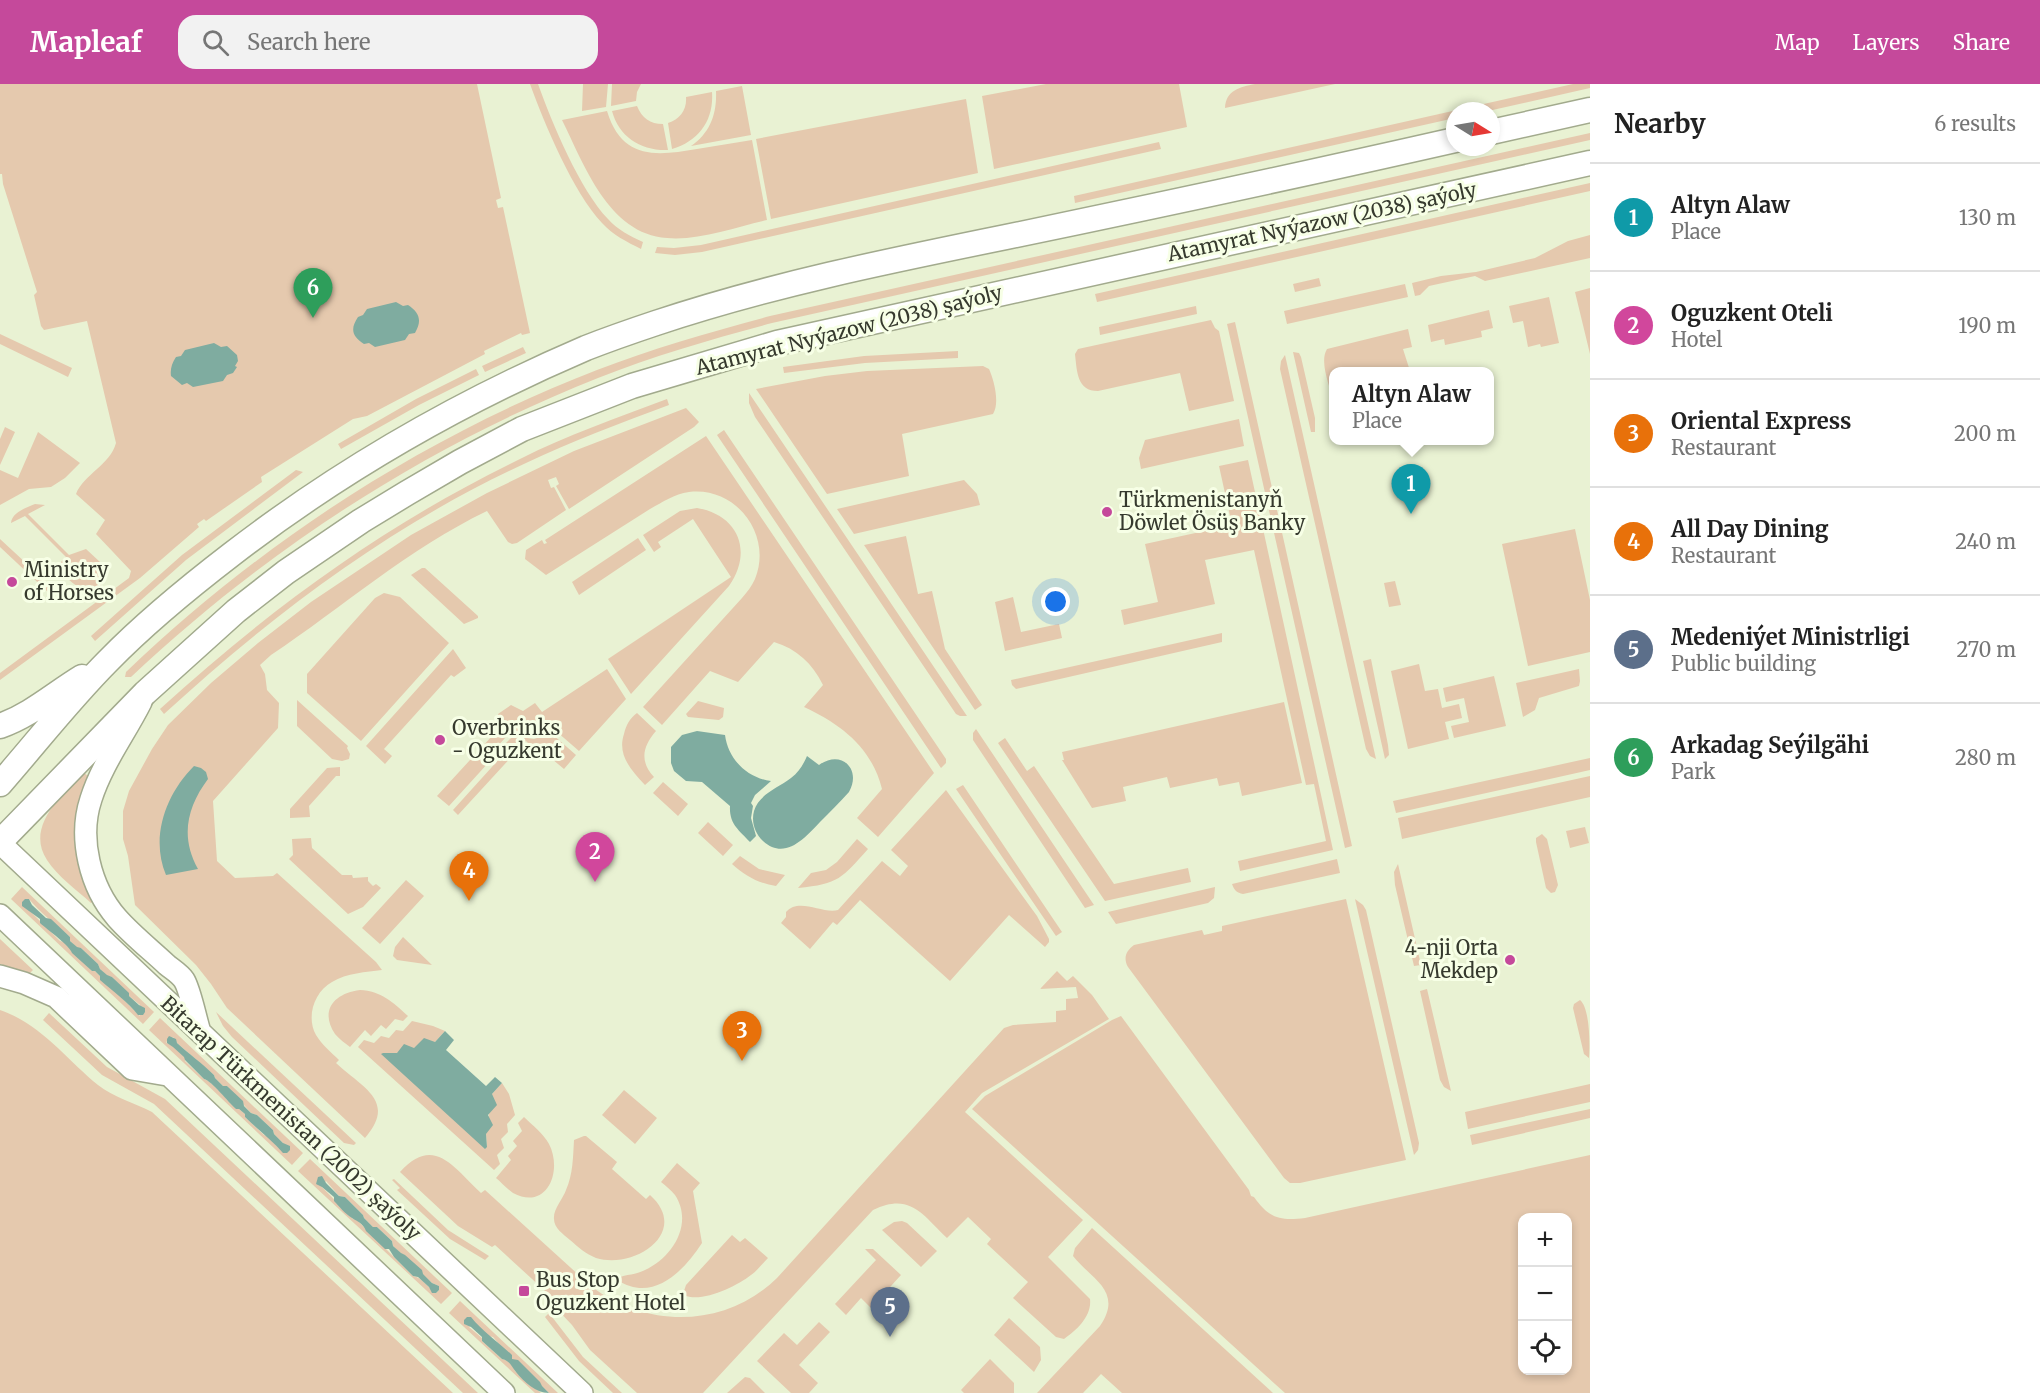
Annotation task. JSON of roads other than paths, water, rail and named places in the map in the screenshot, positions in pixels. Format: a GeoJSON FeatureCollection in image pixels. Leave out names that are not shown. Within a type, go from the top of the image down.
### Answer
{"type":"FeatureCollection","features":[{"type":"Feature","properties":{"kind":"main road"},"geometry":{"type":"LineString","coordinates":[[1500,130],[1590,110]]}},
{"type":"Feature","properties":{"kind":"main road"},"geometry":{"type":"LineString","coordinates":[[0,784],[107,662],[206,573],[263,530],[384,450],[483,397],[586,348],[676,316],[742,296],[883,262],[1228,191],[1446,142]]}},
{"type":"Feature","properties":{"kind":"main road","name":"Atamyrat Nyýazow (2038) şaýoly"},"geometry":{"type":"LineString","coordinates":[[0,842],[145,693],[192,650],[286,572],[361,521],[460,462],[522,429],[632,386],[777,343],[1590,163]]}},
{"type":"Feature","properties":{"kind":"main road"},"geometry":{"type":"LineString","coordinates":[[0,726],[15,721],[107,662]]}},
{"type":"Feature","properties":{"kind":"main road"},"geometry":{"type":"LineString","coordinates":[[145,693],[128,729],[111,754],[90,800],[85,835],[86,846],[91,869],[101,893],[117,918],[185,981],[200,1033]]}},
{"type":"Feature","properties":{"kind":"main road","name":"Bitarap Türkmenistan (2002) şaýoly"},"geometry":{"type":"LineString","coordinates":[[0,842],[582,1393]]}},
{"type":"Feature","properties":{"kind":"main road"},"geometry":{"type":"LineString","coordinates":[[0,915],[504,1393]]}},
{"type":"Feature","properties":{"kind":"main road"},"geometry":{"type":"LineString","coordinates":[[0,976],[24,982],[56,997],[132,1069],[167,1075]]}},
{"type":"Feature","properties":{"kind":"water"},"geometry":{"type":"Polygon","coordinates":[[[396,302],[403,306],[408,305],[417,314],[419,325],[415,333],[409,334],[405,340],[375,347],[369,343],[364,344],[357,338],[353,329],[358,317],[363,315],[367,309],[396,302]]]}},
{"type":"Feature","properties":{"kind":"water"},"geometry":{"type":"Polygon","coordinates":[[[214,343],[221,347],[227,346],[237,355],[238,361],[235,366],[237,367],[223,381],[193,387],[187,383],[182,385],[171,376],[171,368],[176,357],[181,356],[185,350],[214,343]]]}},
{"type":"Feature","properties":{"kind":"water"},"geometry":{"type":"Polygon","coordinates":[[[697,731],[725,735],[730,752],[740,766],[754,776],[771,781],[755,795],[751,803],[753,806],[751,818],[756,836],[750,842],[733,822],[730,806],[702,782],[686,781],[674,771],[671,763],[671,747],[682,735],[697,731]]]}},
{"type":"Feature","properties":{"kind":"water"},"geometry":{"type":"Polygon","coordinates":[[[807,756],[819,765],[835,759],[847,764],[853,776],[849,792],[794,845],[779,849],[771,847],[763,841],[753,823],[756,805],[764,796],[791,778],[807,756]]]}},
{"type":"Feature","properties":{"kind":"water"},"geometry":{"type":"Polygon","coordinates":[[[194,766],[206,772],[208,779],[195,800],[188,822],[189,845],[198,869],[166,875],[161,861],[160,831],[169,803],[184,777],[194,766]]]}},
{"type":"Feature","properties":{"kind":"water"},"geometry":{"type":"Polygon","coordinates":[[[25,899],[29,899],[46,918],[51,919],[70,937],[70,941],[81,948],[98,964],[100,969],[112,977],[129,993],[129,996],[145,1008],[143,1015],[138,1015],[100,980],[100,976],[95,971],[92,971],[40,923],[40,919],[22,906],[25,899]]]}},
{"type":"Feature","properties":{"kind":"water"},"geometry":{"type":"Polygon","coordinates":[[[445,1031],[454,1040],[446,1050],[486,1086],[495,1077],[502,1083],[492,1094],[497,1105],[488,1115],[493,1125],[486,1134],[487,1147],[485,1149],[381,1054],[397,1053],[404,1044],[414,1048],[424,1038],[435,1042],[445,1031]]]}},
{"type":"Feature","properties":{"kind":"water"},"geometry":{"type":"Polygon","coordinates":[[[169,1036],[176,1039],[177,1043],[214,1075],[223,1086],[227,1086],[243,1101],[244,1106],[251,1113],[257,1115],[283,1143],[290,1146],[290,1150],[283,1153],[245,1117],[245,1114],[236,1109],[204,1079],[184,1057],[167,1043],[169,1036]]]}},
{"type":"Feature","properties":{"kind":"water"},"geometry":{"type":"Polygon","coordinates":[[[322,1176],[339,1196],[345,1197],[373,1227],[377,1227],[392,1241],[393,1246],[422,1270],[432,1283],[439,1286],[436,1293],[432,1293],[418,1277],[413,1276],[389,1249],[385,1249],[362,1224],[342,1210],[334,1201],[334,1197],[316,1184],[318,1177],[322,1176]]]}},
{"type":"Feature","properties":{"kind":"water"},"geometry":{"type":"Polygon","coordinates":[[[467,1317],[471,1317],[512,1355],[512,1359],[518,1360],[549,1393],[535,1389],[523,1380],[509,1362],[502,1359],[482,1341],[482,1337],[471,1327],[464,1324],[467,1317]]]}},
{"type":"Feature","properties":{"kind":"place","name":"Arkadag Seýilgähi"},"geometry":{"type":"Point","coordinates":[313,318]}},
{"type":"Feature","properties":{"kind":"place","name":"Türkmenistanyň Döwlet Ösüş Banky"},"geometry":{"type":"Point","coordinates":[1107,512]}},
{"type":"Feature","properties":{"kind":"place","name":"Altyn Alaw"},"geometry":{"type":"Point","coordinates":[1411,514]}},
{"type":"Feature","properties":{"kind":"place","name":"Ministry of Horses"},"geometry":{"type":"Point","coordinates":[12,582]}},
{"type":"Feature","properties":{"kind":"place","name":"Overbrinks - Oguzkent"},"geometry":{"type":"Point","coordinates":[440,740]}},
{"type":"Feature","properties":{"kind":"place","name":"Oguzkent Oteli"},"geometry":{"type":"Point","coordinates":[595,882]}},
{"type":"Feature","properties":{"kind":"place","name":"All Day Dining"},"geometry":{"type":"Point","coordinates":[469,901]}},
{"type":"Feature","properties":{"kind":"place","name":"4-nji Orta Mekdep"},"geometry":{"type":"Point","coordinates":[1510,960]}},
{"type":"Feature","properties":{"kind":"place","name":"Oriental Express"},"geometry":{"type":"Point","coordinates":[742,1061]}},
{"type":"Feature","properties":{"kind":"place","name":"Bus Stop Oguzkent Hotel"},"geometry":{"type":"Point","coordinates":[524,1291]}},
{"type":"Feature","properties":{"kind":"place","name":"Medeniýet Ministrligi"},"geometry":{"type":"Point","coordinates":[890,1337]}}]}
